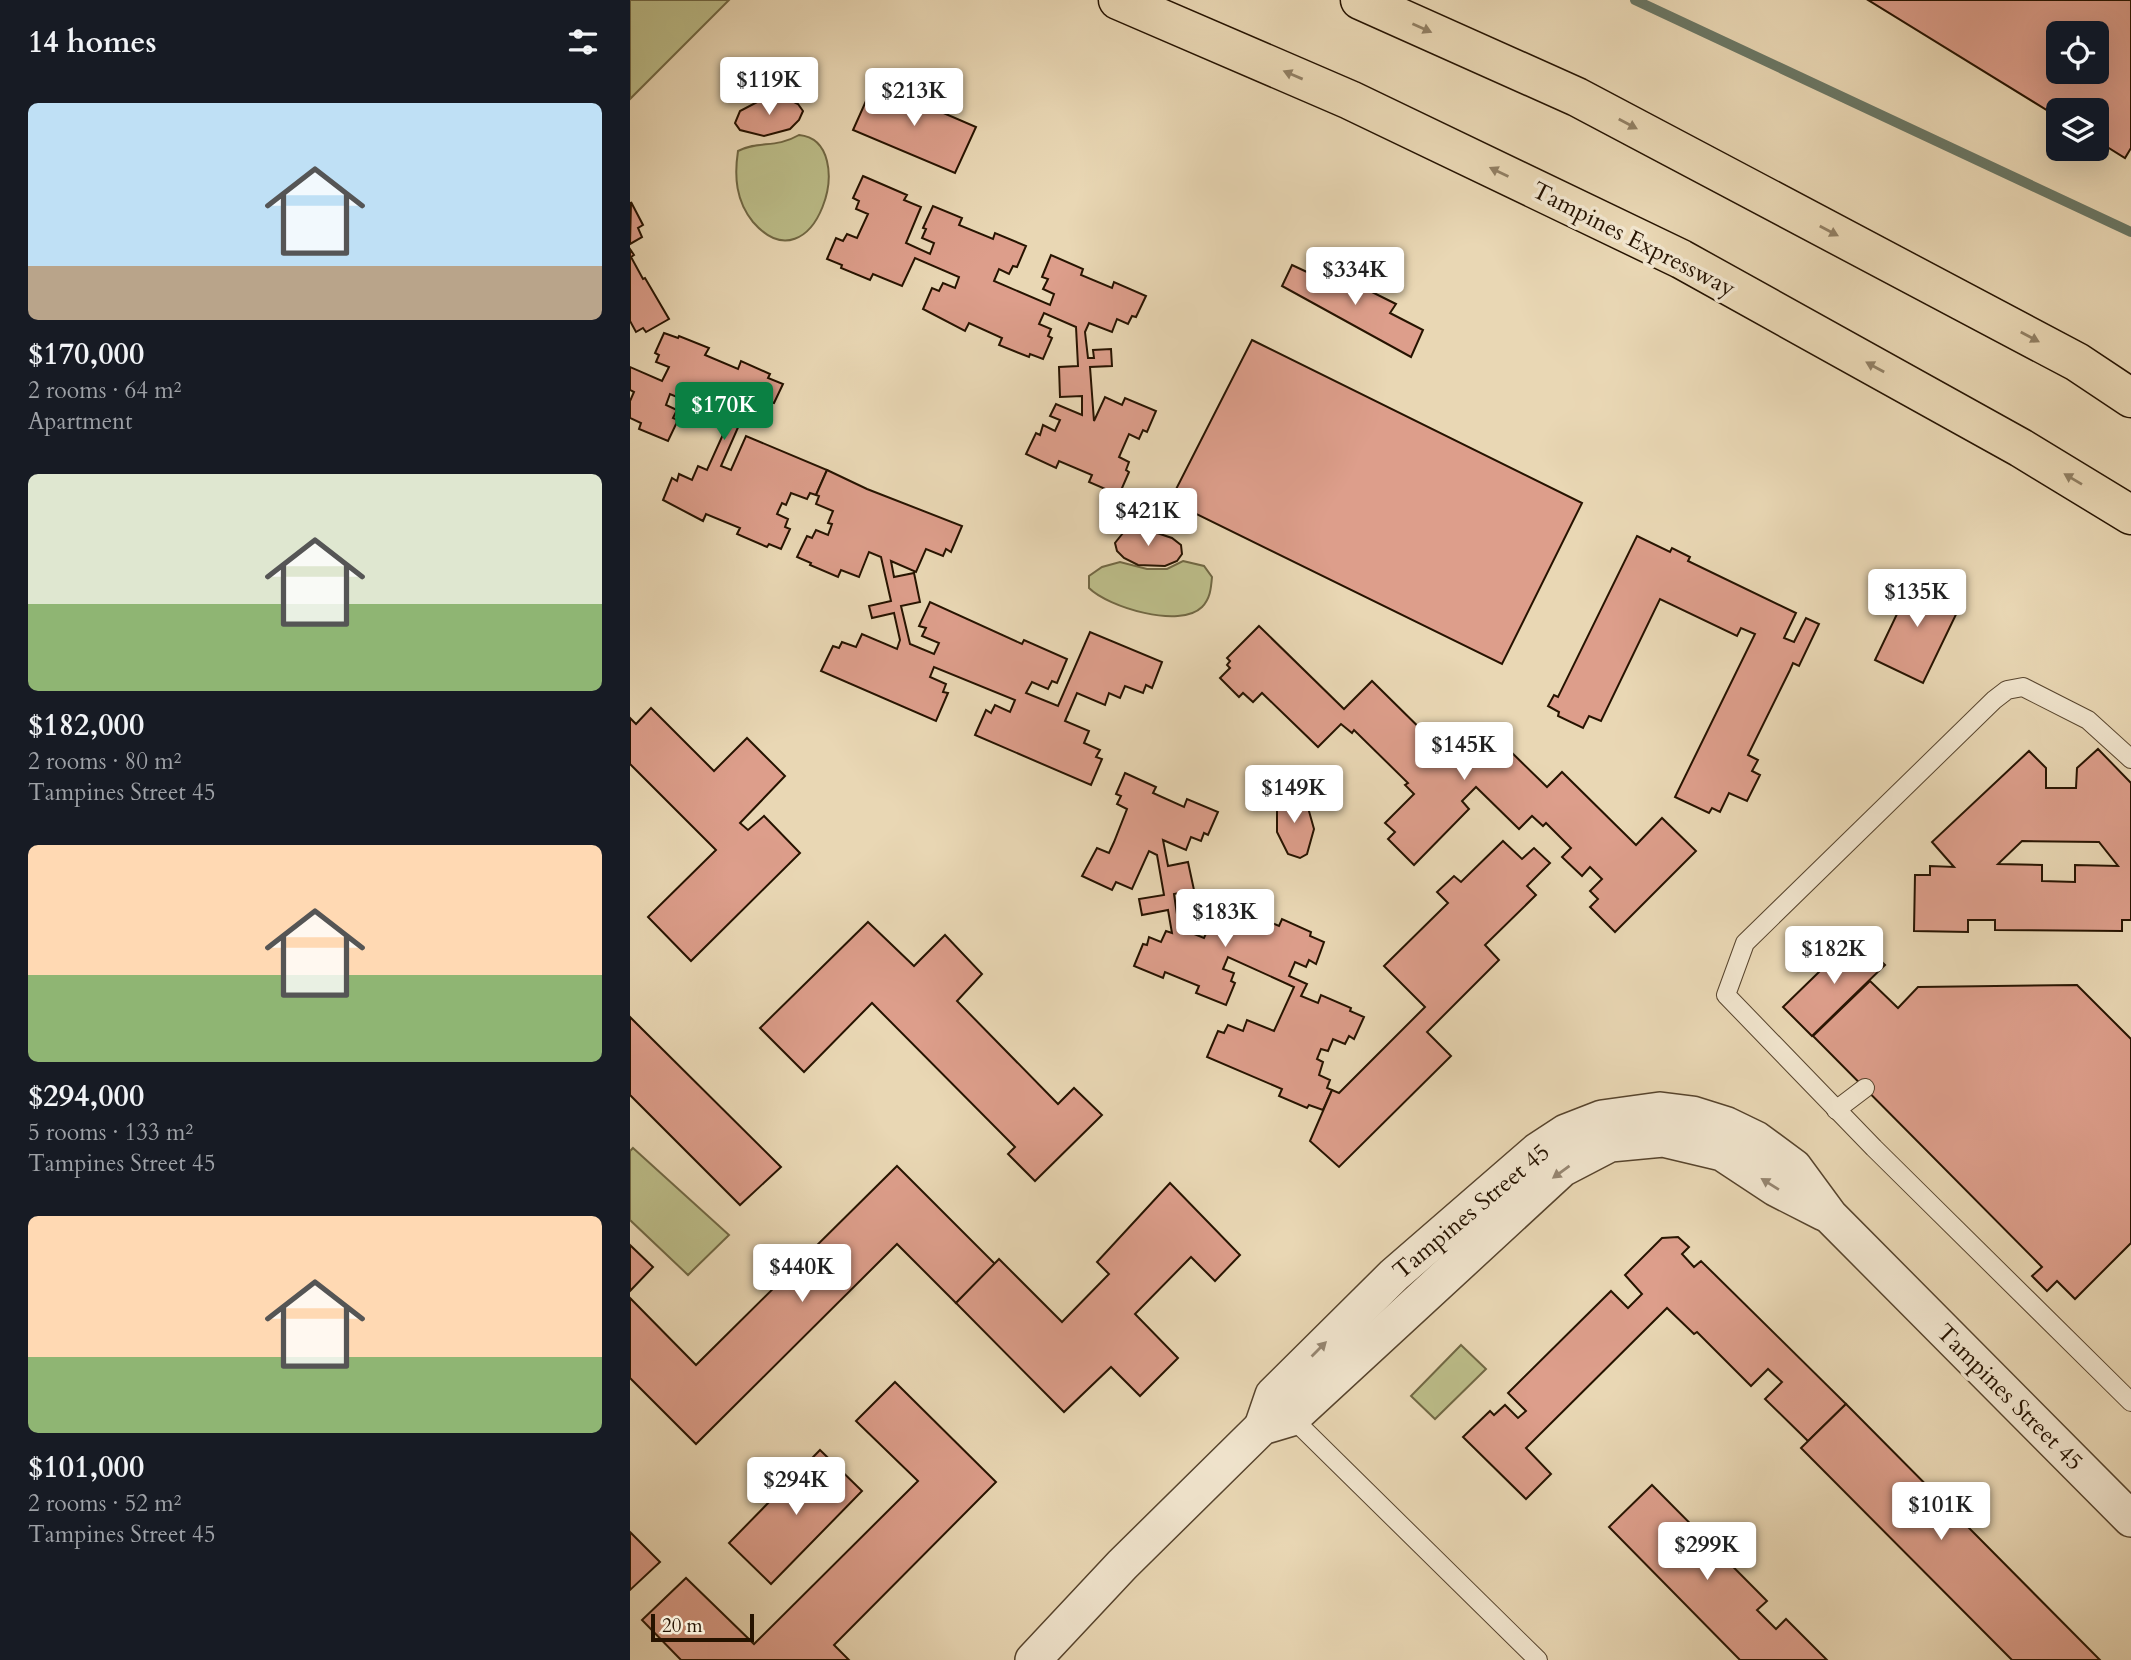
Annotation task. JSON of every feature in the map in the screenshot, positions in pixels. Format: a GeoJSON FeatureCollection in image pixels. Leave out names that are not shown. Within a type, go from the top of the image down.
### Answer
{"type":"FeatureCollection","features":[{"type":"Feature","properties":{"kind":"highway","name":"Tampines Expressway"},"geometry":{"type":"LineString","coordinates":[[1118,0],[1350,100],[1681,259],[2021,448],[2131,515]]}},
{"type":"Feature","properties":{"kind":"highway"},"geometry":{"type":"LineString","coordinates":[[1360,0],[1577,97],[2077,362],[2131,398]]}},
{"type":"Feature","properties":{"kind":"highway"},"geometry":{"type":"LineString","coordinates":[[2077,362],[2131,368]]}},
{"type":"Feature","properties":{"kind":"street","name":"Tampines Street 45"},"geometry":{"type":"LineString","coordinates":[[1033,1660],[1122,1565],[1275,1414],[1395,1275],[1537,1151],[1566,1132],[1602,1118],[1660,1110],[1692,1114],[1727,1125],[1756,1139],[1794,1167],[1830,1216],[2131,1519]]}},
{"type":"Feature","properties":{"kind":"lane"},"geometry":{"type":"LineString","coordinates":[[2131,759],[2088,720],[2023,687],[2007,690],[1984,709],[1745,943],[1726,995],[1836,1110],[2131,1402]]}},
{"type":"Feature","properties":{"kind":"lane"},"geometry":{"type":"LineString","coordinates":[[1836,1110],[1864,1088]]}},
{"type":"Feature","properties":{"kind":"lane"},"geometry":{"type":"LineString","coordinates":[[1275,1414],[1538,1660]]}},
{"type":"Feature","properties":{"kind":"green space"},"geometry":{"type":"Polygon","coordinates":[[[630,0],[729,0],[630,99],[630,0]]]}},
{"type":"Feature","properties":{"kind":"green space"},"geometry":{"type":"Polygon","coordinates":[[[799,135],[818,143],[827,161],[828,184],[823,207],[811,227],[795,239],[775,239],[753,222],[743,206],[736,170],[738,151],[782,142],[799,135]]]}},
{"type":"Feature","properties":{"kind":"green space"},"geometry":{"type":"Polygon","coordinates":[[[1183,561],[1204,566],[1212,577],[1207,601],[1192,613],[1162,616],[1144,613],[1112,602],[1089,588],[1089,576],[1102,567],[1120,562],[1147,569],[1167,569],[1183,561]]]}},
{"type":"Feature","properties":{"kind":"green space"},"geometry":{"type":"Polygon","coordinates":[[[633,1148],[729,1235],[688,1275],[630,1220],[630,1151],[633,1148]]]}},
{"type":"Feature","properties":{"kind":"green space"},"geometry":{"type":"Polygon","coordinates":[[[1461,1345],[1486,1369],[1435,1419],[1411,1396],[1461,1345]]]}},
{"type":"Feature","properties":{"kind":"building"},"geometry":{"type":"Polygon","coordinates":[[[1868,0],[2131,0],[2131,148],[2125,158],[2109,148],[2109,98],[2046,98],[2046,110],[1868,0]]]}},
{"type":"Feature","properties":{"kind":"building"},"geometry":{"type":"Polygon","coordinates":[[[874,83],[976,127],[955,173],[853,130],[874,83]]]}},
{"type":"Feature","properties":{"kind":"building"},"geometry":{"type":"Polygon","coordinates":[[[788,99],[798,104],[803,111],[790,129],[764,136],[740,130],[735,123],[740,111],[761,100],[788,99]]]}},
{"type":"Feature","properties":{"kind":"building"},"geometry":{"type":"Polygon","coordinates":[[[863,176],[907,195],[904,200],[921,207],[906,243],[930,254],[934,243],[922,238],[926,229],[923,228],[933,206],[962,218],[959,225],[993,239],[995,233],[1026,246],[1017,267],[1013,266],[1009,274],[999,269],[994,281],[1050,305],[1054,294],[1043,289],[1048,279],[1042,277],[1051,255],[1083,269],[1081,275],[1112,288],[1114,282],[1146,296],[1136,317],[1132,316],[1128,324],[1117,319],[1112,332],[1089,323],[1085,332],[1088,358],[1094,358],[1093,350],[1111,349],[1112,366],[1090,367],[1094,421],[1105,397],[1122,405],[1125,398],[1156,411],[1147,432],[1143,430],[1139,439],[1129,434],[1119,457],[1129,462],[1126,470],[1129,472],[1119,495],[1089,482],[1092,475],[1059,461],[1056,468],[1026,454],[1036,433],[1040,435],[1043,425],[1055,431],[1060,420],[1050,416],[1056,404],[1082,415],[1082,396],[1060,397],[1059,367],[1078,366],[1076,327],[1044,313],[1039,324],[1051,329],[1048,336],[1052,338],[1043,359],[1030,354],[1029,357],[999,345],[1002,338],[969,323],[965,331],[923,309],[932,288],[939,291],[943,283],[955,288],[959,277],[915,258],[902,286],[873,274],[870,280],[827,259],[836,238],[843,241],[847,234],[857,238],[868,214],[856,209],[859,201],[853,198],[863,176]]]}},
{"type":"Feature","properties":{"kind":"building"},"geometry":{"type":"Polygon","coordinates":[[[631,202],[643,225],[638,228],[642,237],[630,244],[631,202]]]}},
{"type":"Feature","properties":{"kind":"building"},"geometry":{"type":"Polygon","coordinates":[[[630,249],[634,255],[631,257],[643,279],[645,278],[669,319],[646,332],[643,328],[636,332],[630,321],[630,249]]]}},
{"type":"Feature","properties":{"kind":"building"},"geometry":{"type":"Polygon","coordinates":[[[1292,265],[1324,280],[1330,271],[1396,304],[1390,313],[1423,330],[1411,357],[1282,286],[1292,265]]]}},
{"type":"Feature","properties":{"kind":"building"},"geometry":{"type":"Polygon","coordinates":[[[664,333],[709,348],[705,355],[738,369],[741,361],[770,374],[768,378],[783,384],[774,403],[770,402],[766,410],[754,404],[748,418],[743,416],[721,466],[731,470],[746,436],[827,470],[816,495],[810,493],[807,499],[791,493],[786,505],[782,503],[777,514],[788,519],[785,527],[790,529],[781,549],[769,544],[767,547],[737,534],[740,528],[706,514],[703,521],[663,500],[672,478],[677,481],[679,474],[692,480],[698,466],[707,470],[730,419],[670,394],[666,405],[677,410],[673,418],[678,420],[668,441],[639,429],[641,423],[630,418],[630,401],[634,392],[630,390],[630,367],[662,381],[669,367],[656,362],[659,355],[655,353],[664,333]]]}},
{"type":"Feature","properties":{"kind":"building"},"geometry":{"type":"Polygon","coordinates":[[[1252,340],[1582,503],[1502,664],[1170,501],[1252,340]]]}},
{"type":"Feature","properties":{"kind":"building"},"geometry":{"type":"Polygon","coordinates":[[[827,470],[867,489],[962,526],[951,552],[946,549],[943,556],[926,549],[916,572],[891,561],[894,577],[914,573],[920,602],[901,606],[910,644],[934,654],[939,643],[922,636],[926,628],[919,626],[930,602],[1022,644],[1024,640],[1067,659],[1057,683],[1052,681],[1048,689],[1032,682],[1026,693],[1058,706],[1090,632],[1162,662],[1152,688],[1146,685],[1143,693],[1125,686],[1120,698],[1109,693],[1105,705],[1077,693],[1065,721],[1089,731],[1084,743],[1100,750],[1096,757],[1102,759],[1091,785],[975,735],[986,710],[991,713],[995,705],[1010,712],[1015,700],[934,667],[930,677],[946,684],[943,692],[948,693],[936,721],[821,671],[833,646],[839,648],[842,642],[856,647],[862,634],[897,649],[900,640],[894,613],[872,618],[869,606],[891,601],[881,557],[869,552],[859,577],[841,570],[838,577],[797,557],[807,536],[812,538],[816,530],[828,535],[832,524],[828,523],[833,511],[816,504],[819,496],[816,495],[827,470]]]}},
{"type":"Feature","properties":{"kind":"building"},"geometry":{"type":"Polygon","coordinates":[[[1148,530],[1172,538],[1181,545],[1182,554],[1177,561],[1165,566],[1138,565],[1124,558],[1117,551],[1115,543],[1123,533],[1148,530]]]}},
{"type":"Feature","properties":{"kind":"building"},"geometry":{"type":"Polygon","coordinates":[[[1637,536],[1670,552],[1672,548],[1690,557],[1688,561],[1796,613],[1784,638],[1794,642],[1806,618],[1819,624],[1799,666],[1793,663],[1748,755],[1758,760],[1752,771],[1760,775],[1747,801],[1729,793],[1720,812],[1712,808],[1709,813],[1675,797],[1755,634],[1741,628],[1737,636],[1660,599],[1601,721],[1589,716],[1583,728],[1558,716],[1559,712],[1548,706],[1554,695],[1558,697],[1637,536]]]}},
{"type":"Feature","properties":{"kind":"building"},"geometry":{"type":"Polygon","coordinates":[[[1906,575],[1962,602],[1923,683],[1875,660],[1898,612],[1890,608],[1906,575]]]}},
{"type":"Feature","properties":{"kind":"building"},"geometry":{"type":"Polygon","coordinates":[[[1259,626],[1344,709],[1372,681],[1446,754],[1469,731],[1479,741],[1461,759],[1471,768],[1490,749],[1499,758],[1508,749],[1547,787],[1562,772],[1636,845],[1662,818],[1696,851],[1615,932],[1590,907],[1598,899],[1590,891],[1602,879],[1590,867],[1582,876],[1562,857],[1571,848],[1546,823],[1543,826],[1532,816],[1519,829],[1476,787],[1462,801],[1469,809],[1414,865],[1388,839],[1395,832],[1385,823],[1414,794],[1405,785],[1408,783],[1354,730],[1352,733],[1341,724],[1318,747],[1262,693],[1253,702],[1243,693],[1239,697],[1220,678],[1230,668],[1227,658],[1259,626]]]}},
{"type":"Feature","properties":{"kind":"building"},"geometry":{"type":"Polygon","coordinates":[[[651,708],[714,771],[747,738],[785,776],[740,823],[748,830],[764,816],[800,853],[691,961],[648,917],[716,850],[630,764],[630,718],[636,724],[651,708]]]}},
{"type":"Feature","properties":{"kind":"building"},"geometry":{"type":"Polygon","coordinates":[[[2098,749],[2131,783],[2131,920],[2122,920],[2122,931],[1995,930],[1995,920],[1968,920],[1968,932],[1914,931],[1915,875],[1930,875],[1930,866],[1954,867],[1932,842],[2029,751],[2046,768],[2046,788],[2076,788],[2077,768],[2098,749]],[[2022,841],[1998,864],[2042,865],[2042,881],[2075,882],[2075,865],[2118,866],[2099,842],[2022,841]]]}},
{"type":"Feature","properties":{"kind":"building"},"geometry":{"type":"Polygon","coordinates":[[[1125,773],[1156,787],[1153,793],[1184,807],[1187,799],[1218,812],[1208,835],[1204,833],[1201,841],[1191,837],[1186,850],[1163,840],[1168,866],[1188,862],[1194,890],[1174,894],[1179,928],[1204,938],[1209,927],[1198,922],[1201,914],[1195,912],[1204,891],[1249,907],[1247,912],[1279,926],[1282,919],[1311,932],[1310,936],[1324,942],[1316,964],[1309,960],[1306,967],[1295,962],[1289,976],[1307,984],[1301,996],[1318,1003],[1321,995],[1364,1017],[1354,1039],[1349,1036],[1345,1044],[1333,1039],[1328,1051],[1321,1049],[1317,1059],[1323,1062],[1319,1075],[1330,1080],[1327,1088],[1332,1090],[1323,1110],[1309,1105],[1307,1108],[1279,1096],[1282,1089],[1207,1057],[1218,1031],[1224,1033],[1228,1025],[1243,1031],[1247,1020],[1274,1031],[1294,987],[1228,957],[1223,969],[1234,973],[1231,981],[1235,983],[1226,1005],[1196,993],[1199,986],[1165,972],[1163,978],[1134,966],[1143,944],[1147,945],[1149,937],[1161,942],[1166,931],[1172,933],[1168,910],[1142,915],[1139,899],[1164,895],[1157,855],[1149,851],[1132,889],[1116,882],[1112,890],[1082,876],[1097,848],[1109,853],[1114,842],[1127,809],[1117,804],[1121,796],[1116,794],[1125,773]]]}},
{"type":"Feature","properties":{"kind":"building"},"geometry":{"type":"Polygon","coordinates":[[[1290,791],[1307,804],[1314,829],[1307,854],[1300,858],[1288,854],[1277,832],[1277,805],[1282,795],[1290,791]]]}},
{"type":"Feature","properties":{"kind":"building"},"geometry":{"type":"Polygon","coordinates":[[[1503,841],[1522,859],[1534,848],[1550,863],[1527,886],[1536,895],[1485,945],[1499,960],[1427,1032],[1451,1056],[1339,1167],[1310,1141],[1332,1090],[1339,1093],[1425,1007],[1384,966],[1448,903],[1437,892],[1454,876],[1461,882],[1503,841]]]}},
{"type":"Feature","properties":{"kind":"building"},"geometry":{"type":"Polygon","coordinates":[[[868,922],[914,966],[945,935],[982,974],[957,1001],[1058,1104],[1074,1088],[1102,1115],[1035,1181],[1008,1154],[1015,1147],[872,1003],[804,1072],[760,1028],[868,922]]]}},
{"type":"Feature","properties":{"kind":"building"},"geometry":{"type":"Polygon","coordinates":[[[1856,936],[1885,965],[1812,1036],[1783,1007],[1856,936]]]}},
{"type":"Feature","properties":{"kind":"building"},"geometry":{"type":"Polygon","coordinates":[[[1870,981],[1898,1008],[1918,987],[2077,985],[2131,1039],[2131,1243],[2075,1299],[2057,1281],[2047,1291],[2032,1276],[2042,1267],[1813,1036],[1870,981]]]}},
{"type":"Feature","properties":{"kind":"building"},"geometry":{"type":"Polygon","coordinates":[[[630,1017],[781,1167],[740,1205],[630,1095],[630,1017]]]}},
{"type":"Feature","properties":{"kind":"building"},"geometry":{"type":"Polygon","coordinates":[[[897,1166],[995,1264],[956,1303],[897,1244],[696,1444],[630,1378],[630,1298],[696,1365],[897,1166]]]}},
{"type":"Feature","properties":{"kind":"building"},"geometry":{"type":"Polygon","coordinates":[[[1170,1183],[1240,1255],[1215,1281],[1191,1257],[1135,1314],[1178,1358],[1140,1396],[1111,1367],[1064,1412],[956,1303],[999,1259],[1062,1322],[1109,1274],[1097,1262],[1170,1183]]]}},
{"type":"Feature","properties":{"kind":"building"},"geometry":{"type":"Polygon","coordinates":[[[1678,1237],[1689,1247],[1682,1254],[1694,1267],[1701,1261],[1846,1404],[1808,1441],[1765,1399],[1782,1382],[1768,1369],[1751,1386],[1697,1332],[1694,1334],[1667,1308],[1526,1448],[1551,1474],[1526,1499],[1463,1437],[1490,1411],[1494,1415],[1505,1405],[1518,1418],[1526,1411],[1508,1393],[1611,1291],[1628,1308],[1642,1294],[1625,1275],[1662,1238],[1678,1237]]]}},
{"type":"Feature","properties":{"kind":"building"},"geometry":{"type":"Polygon","coordinates":[[[630,1245],[653,1267],[630,1291],[630,1245]]]}},
{"type":"Feature","properties":{"kind":"building"},"geometry":{"type":"Polygon","coordinates":[[[895,1382],[996,1482],[834,1645],[849,1660],[681,1660],[642,1620],[686,1578],[754,1644],[918,1481],[856,1421],[895,1382]]]}},
{"type":"Feature","properties":{"kind":"building"},"geometry":{"type":"Polygon","coordinates":[[[1846,1404],[2100,1660],[2012,1660],[1801,1448],[1846,1404]]]}},
{"type":"Feature","properties":{"kind":"building"},"geometry":{"type":"Polygon","coordinates":[[[820,1450],[862,1491],[771,1584],[729,1543],[820,1450]]]}},
{"type":"Feature","properties":{"kind":"building"},"geometry":{"type":"Polygon","coordinates":[[[1652,1485],[1767,1601],[1757,1610],[1776,1629],[1786,1619],[1827,1660],[1740,1660],[1609,1527],[1652,1485]]]}},
{"type":"Feature","properties":{"kind":"building"},"geometry":{"type":"Polygon","coordinates":[[[630,1532],[660,1562],[630,1590],[630,1532]]]}},
{"type":"Feature","properties":{"kind":"waterway"},"geometry":{"type":"LineString","coordinates":[[1635,0],[2131,232]]}}]}
